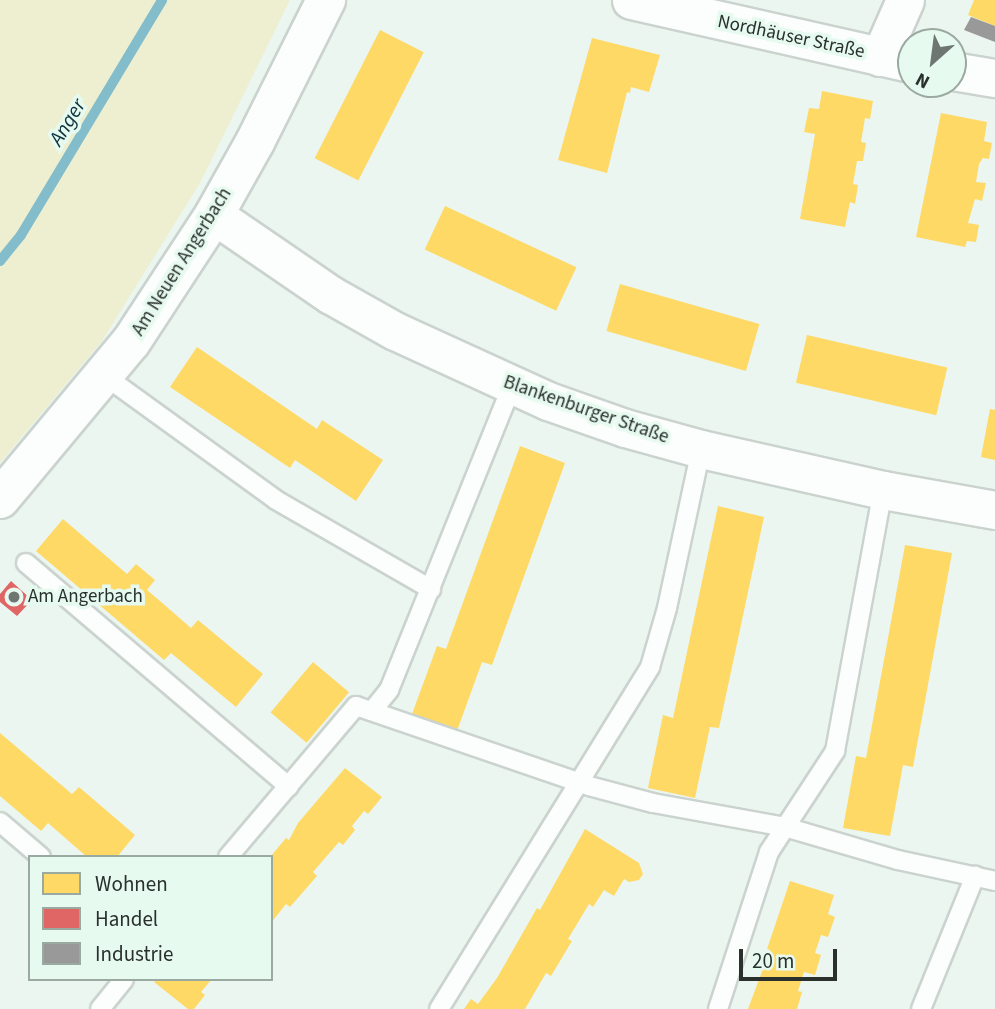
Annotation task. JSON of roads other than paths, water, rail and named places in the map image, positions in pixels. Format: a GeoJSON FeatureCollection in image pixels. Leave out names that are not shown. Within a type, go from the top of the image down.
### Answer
{"type":"FeatureCollection","features":[{"type":"Feature","properties":{"kind":"street","name":"Am Neuen Angerbach"},"geometry":{"type":"LineString","coordinates":[[0,499],[131,342],[214,215],[326,0]]}},
{"type":"Feature","properties":{"kind":"street","name":"Nordhäuser Straße"},"geometry":{"type":"LineString","coordinates":[[631,0],[896,60]]}},
{"type":"Feature","properties":{"kind":"street"},"geometry":{"type":"LineString","coordinates":[[896,60],[905,0]]}},
{"type":"Feature","properties":{"kind":"street"},"geometry":{"type":"LineString","coordinates":[[967,73],[995,78]]}},
{"type":"Feature","properties":{"kind":"street","name":"Blankenburger Straße"},"geometry":{"type":"LineString","coordinates":[[214,215],[331,295],[452,360],[512,386],[625,428],[701,449],[883,490],[995,510]]}},
{"type":"Feature","properties":{"kind":"lane"},"geometry":{"type":"LineString","coordinates":[[105,376],[276,499],[431,589]]}},
{"type":"Feature","properties":{"kind":"lane"},"geometry":{"type":"LineString","coordinates":[[372,711],[389,690],[512,386]]}},
{"type":"Feature","properties":{"kind":"lane"},"geometry":{"type":"LineString","coordinates":[[439,1009],[650,667],[667,608],[701,449]]}},
{"type":"Feature","properties":{"kind":"lane"},"geometry":{"type":"LineString","coordinates":[[718,1009],[769,852],[835,751],[883,490]]}},
{"type":"Feature","properties":{"kind":"lane"},"geometry":{"type":"LineString","coordinates":[[26,563],[289,787]]}},
{"type":"Feature","properties":{"kind":"lane"},"geometry":{"type":"LineString","coordinates":[[230,855],[356,706],[578,782],[653,803],[785,827],[898,860],[995,881]]}},
{"type":"Feature","properties":{"kind":"lane"},"geometry":{"type":"LineString","coordinates":[[0,822],[39,855]]}},
{"type":"Feature","properties":{"kind":"lane"},"geometry":{"type":"LineString","coordinates":[[921,1009],[975,876]]}},
{"type":"Feature","properties":{"kind":"lane"},"geometry":{"type":"LineString","coordinates":[[100,1009],[122,981]]}},
{"type":"Feature","properties":{"kind":"waterway","name":"Anger"},"geometry":{"type":"LineString","coordinates":[[0,261],[21,235],[162,0]]}},
{"type":"Feature","properties":{"kind":"place","name":"Am Angerbach"},"geometry":{"type":"Point","coordinates":[14,597]}}]}
